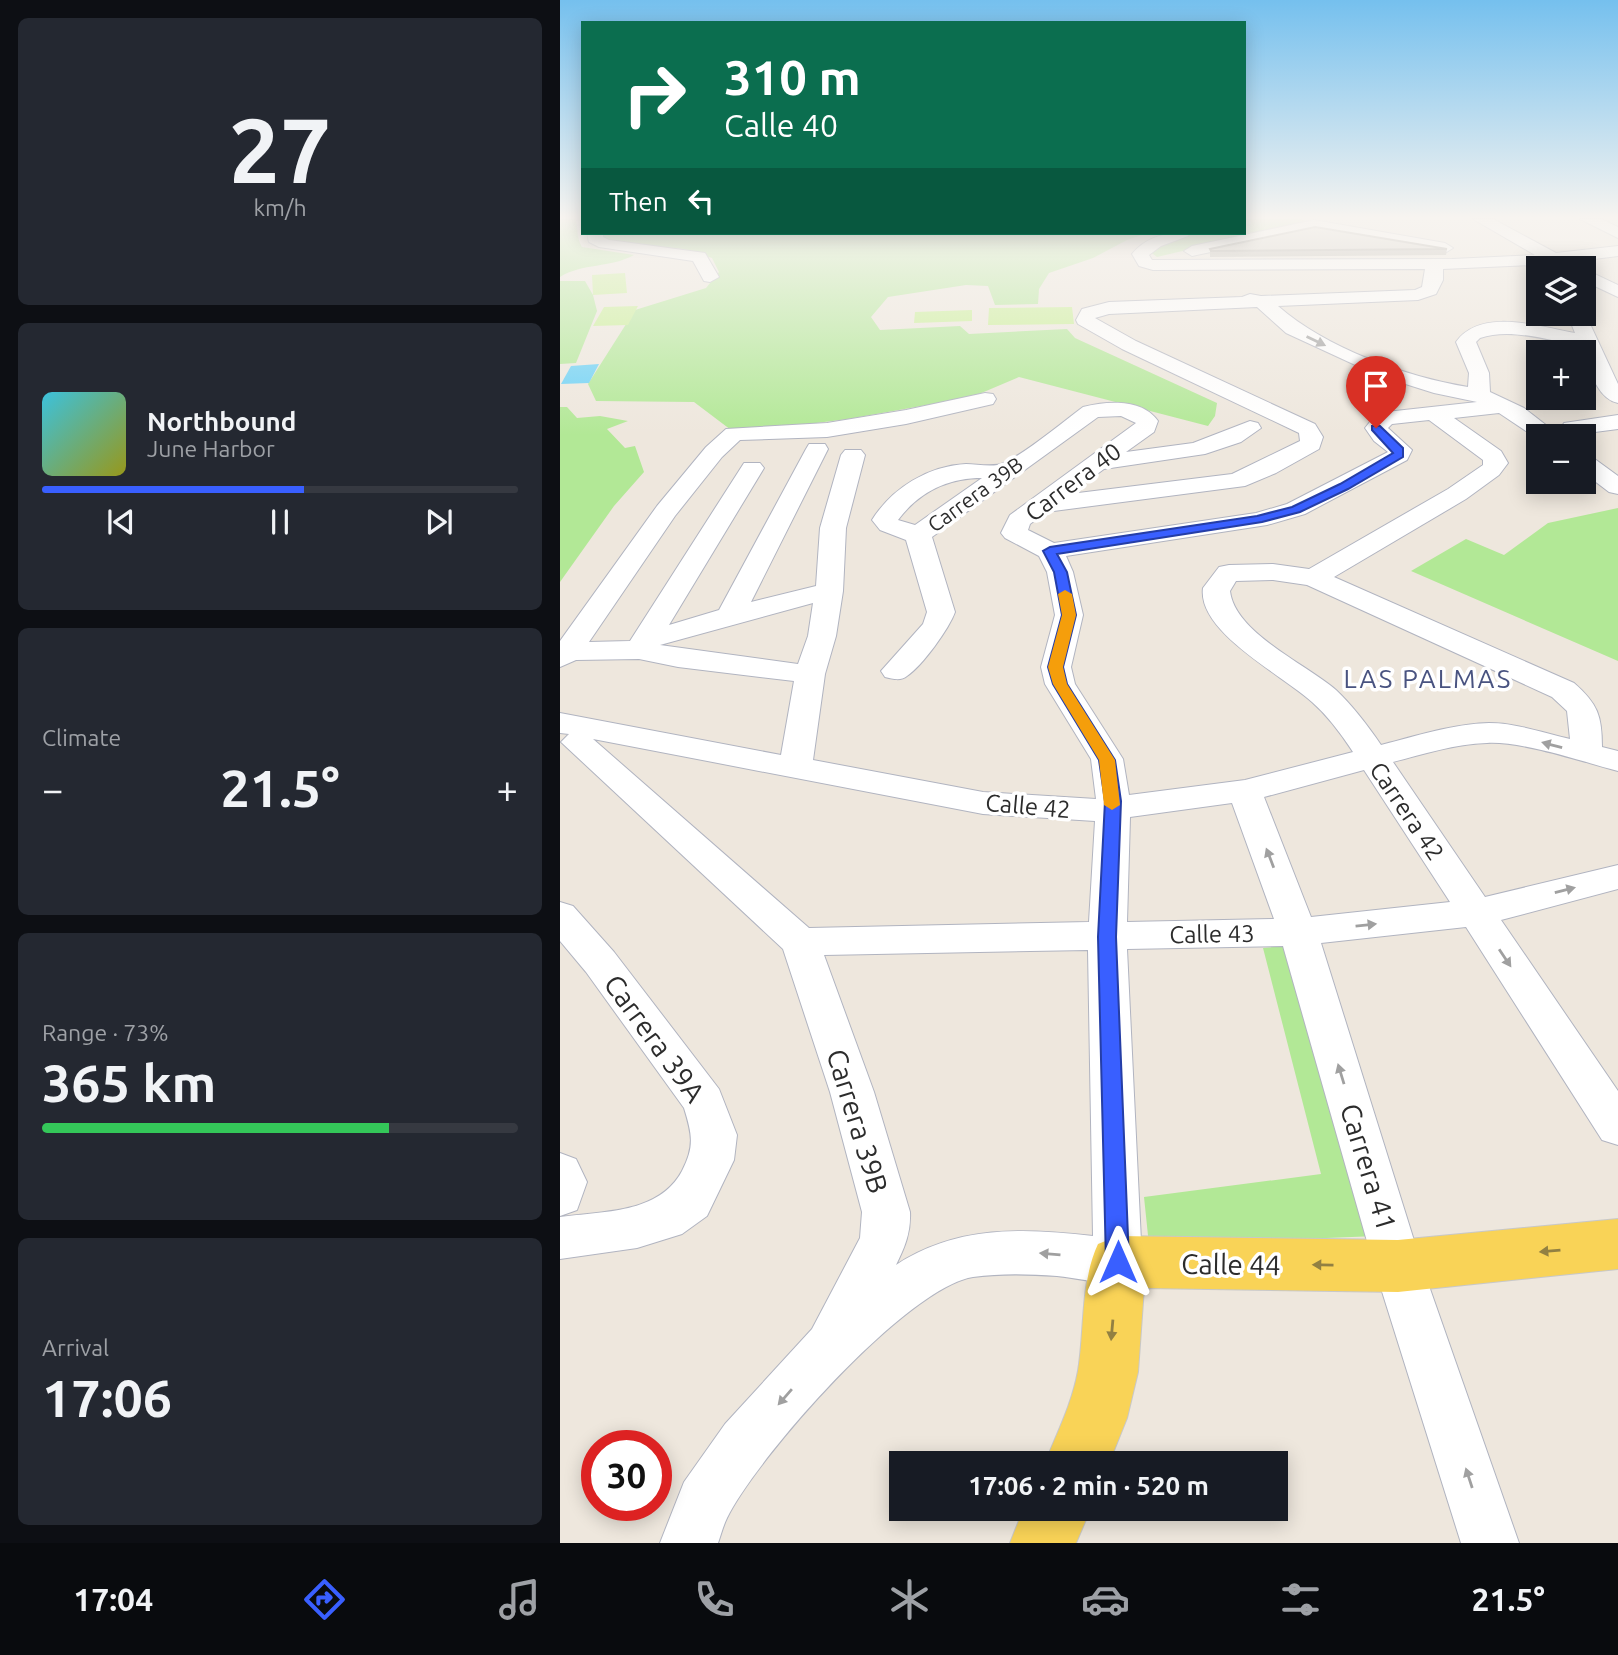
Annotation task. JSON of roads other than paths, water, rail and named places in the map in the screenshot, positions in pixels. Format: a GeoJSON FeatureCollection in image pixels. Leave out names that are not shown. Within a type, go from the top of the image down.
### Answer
{"type":"FeatureCollection","features":[{"type":"Feature","properties":{"kind":"main road","name":"Calle 44"},"geometry":{"type":"LineString","coordinates":[[1118,1262],[1398,1266],[1618,1244]]}},
{"type":"Feature","properties":{"kind":"main road","name":"Carrera 40"},"geometry":{"type":"LineString","coordinates":[[1082,1451],[1096,1418],[1108,1372],[1118,1262]]}},
{"type":"Feature","properties":{"kind":"main road"},"geometry":{"type":"LineString","coordinates":[[1043,1543],[1052,1521]]}},
{"type":"Feature","properties":{"kind":"street"},"geometry":{"type":"LineString","coordinates":[[1225,291],[1262,302],[1282,321],[1318,342],[1384,371],[1441,389],[1480,387]]}},
{"type":"Feature","properties":{"kind":"street"},"geometry":{"type":"LineString","coordinates":[[1043,505],[1237,481],[1268,468],[1311,444],[1312,437],[1307,429],[1292,420],[1129,345],[1085,320],[1089,313],[1109,308],[1418,295],[1428,291]]}},
{"type":"Feature","properties":{"kind":"street"},"geometry":{"type":"LineString","coordinates":[[1531,424],[1480,387],[1466,342],[1468,336],[1475,331],[1509,328],[1581,340]]}},
{"type":"Feature","properties":{"kind":"street"},"geometry":{"type":"LineString","coordinates":[[1596,359],[1611,390],[1618,397]]}},
{"type":"Feature","properties":{"kind":"street"},"geometry":{"type":"LineString","coordinates":[[564,654],[666,511],[714,452],[734,434],[827,430],[906,417],[985,399]]}},
{"type":"Feature","properties":{"kind":"street"},"geometry":{"type":"LineString","coordinates":[[1050,551],[1258,520],[1296,509],[1399,455],[1399,450],[1376,428],[1378,423],[1396,415],[1503,406]]}},
{"type":"Feature","properties":{"kind":"street","name":"Carrera 40"},"geometry":{"type":"LineString","coordinates":[[1091,412],[1110,409],[1131,411],[1147,421],[1146,427],[1019,520],[1014,533],[1050,551],[1060,572],[1069,615],[1056,667],[1060,684],[1107,760],[1113,801],[1107,937],[1118,1262]]}},
{"type":"Feature","properties":{"kind":"street","name":"Carrera 39B"},"geometry":{"type":"LineString","coordinates":[[896,671],[936,626],[940,612],[918,535],[1091,412]]}},
{"type":"Feature","properties":{"kind":"street"},"geometry":{"type":"LineString","coordinates":[[1313,578],[1457,494],[1491,470],[1496,463],[1487,450],[1433,413]]}},
{"type":"Feature","properties":{"kind":"street"},"geometry":{"type":"LineString","coordinates":[[1596,425],[1618,422]]}},
{"type":"Feature","properties":{"kind":"street"},"geometry":{"type":"LineString","coordinates":[[1101,462],[1193,451],[1225,443],[1250,428]]}},
{"type":"Feature","properties":{"kind":"street"},"geometry":{"type":"LineString","coordinates":[[730,616],[817,449]]}},
{"type":"Feature","properties":{"kind":"street"},"geometry":{"type":"LineString","coordinates":[[795,767],[810,674],[822,636],[829,591],[834,525],[853,455]]}},
{"type":"Feature","properties":{"kind":"street"},"geometry":{"type":"LineString","coordinates":[[642,646],[752,468]]}},
{"type":"Feature","properties":{"kind":"street"},"geometry":{"type":"LineString","coordinates":[[834,525],[869,506],[912,491],[940,474],[963,470],[1004,472]]}},
{"type":"Feature","properties":{"kind":"street"},"geometry":{"type":"LineString","coordinates":[[1596,470],[1618,487]]}},
{"type":"Feature","properties":{"kind":"street"},"geometry":{"type":"LineString","coordinates":[[912,491],[885,520],[890,525],[918,535]]}},
{"type":"Feature","properties":{"kind":"street"},"geometry":{"type":"LineString","coordinates":[[666,511],[726,513]]}},
{"type":"Feature","properties":{"kind":"street"},"geometry":{"type":"LineString","coordinates":[[1186,532],[1229,573],[1273,572],[1313,578],[1563,690],[1582,705],[1586,721],[1586,754]]}},
{"type":"Feature","properties":{"kind":"street","name":"Carrera 42"},"geometry":{"type":"LineString","coordinates":[[1229,573],[1218,583],[1215,593],[1218,605],[1229,623],[1325,696],[1362,741],[1618,1128]]}},
{"type":"Feature","properties":{"kind":"street"},"geometry":{"type":"LineString","coordinates":[[564,654],[642,646],[730,616],[829,591]]}},
{"type":"Feature","properties":{"kind":"street"},"geometry":{"type":"LineString","coordinates":[[642,646],[678,658],[810,674]]}},
{"type":"Feature","properties":{"kind":"street","name":"Calle 42"},"geometry":{"type":"LineString","coordinates":[[574,737],[795,767],[983,803],[1052,810],[1111,810],[1245,791],[1439,740],[1489,733],[1522,737],[1618,761]]}},
{"type":"Feature","properties":{"kind":"street","name":"Carrera 39B"},"geometry":{"type":"LineString","coordinates":[[574,737],[800,942],[852,1093],[886,1212],[887,1226],[883,1242],[830,1346],[744,1443],[704,1502],[689,1543]]}},
{"type":"Feature","properties":{"kind":"street","name":"Carrera 41"},"geometry":{"type":"LineString","coordinates":[[1245,791],[1298,932],[1398,1266],[1490,1543]]}},
{"type":"Feature","properties":{"kind":"street","name":"Calle 43"},"geometry":{"type":"LineString","coordinates":[[800,942],[1298,932],[1475,913],[1618,877]]}},
{"type":"Feature","properties":{"kind":"street","name":"Carrera 39A"},"geometry":{"type":"LineString","coordinates":[[560,915],[600,962],[704,1102],[715,1135],[711,1160],[690,1202],[682,1208],[665,1219],[637,1227],[560,1238]]}},
{"type":"Feature","properties":{"kind":"street"},"geometry":{"type":"LineString","coordinates":[[560,1173],[564,1182],[560,1196]]}},
{"type":"Feature","properties":{"kind":"street","name":"Calle 44"},"geometry":{"type":"LineString","coordinates":[[830,1346],[904,1290],[954,1259],[1031,1252],[1118,1262]]}},
{"type":"Feature","properties":{"kind":"water"},"geometry":{"type":"Polygon","coordinates":[[[599,364],[589,383],[561,384],[571,366],[599,364]]]}},
{"type":"Feature","properties":{"kind":"district","name":"LAS PALMAS"},"geometry":{"type":"Point","coordinates":[1428,678]}}]}
